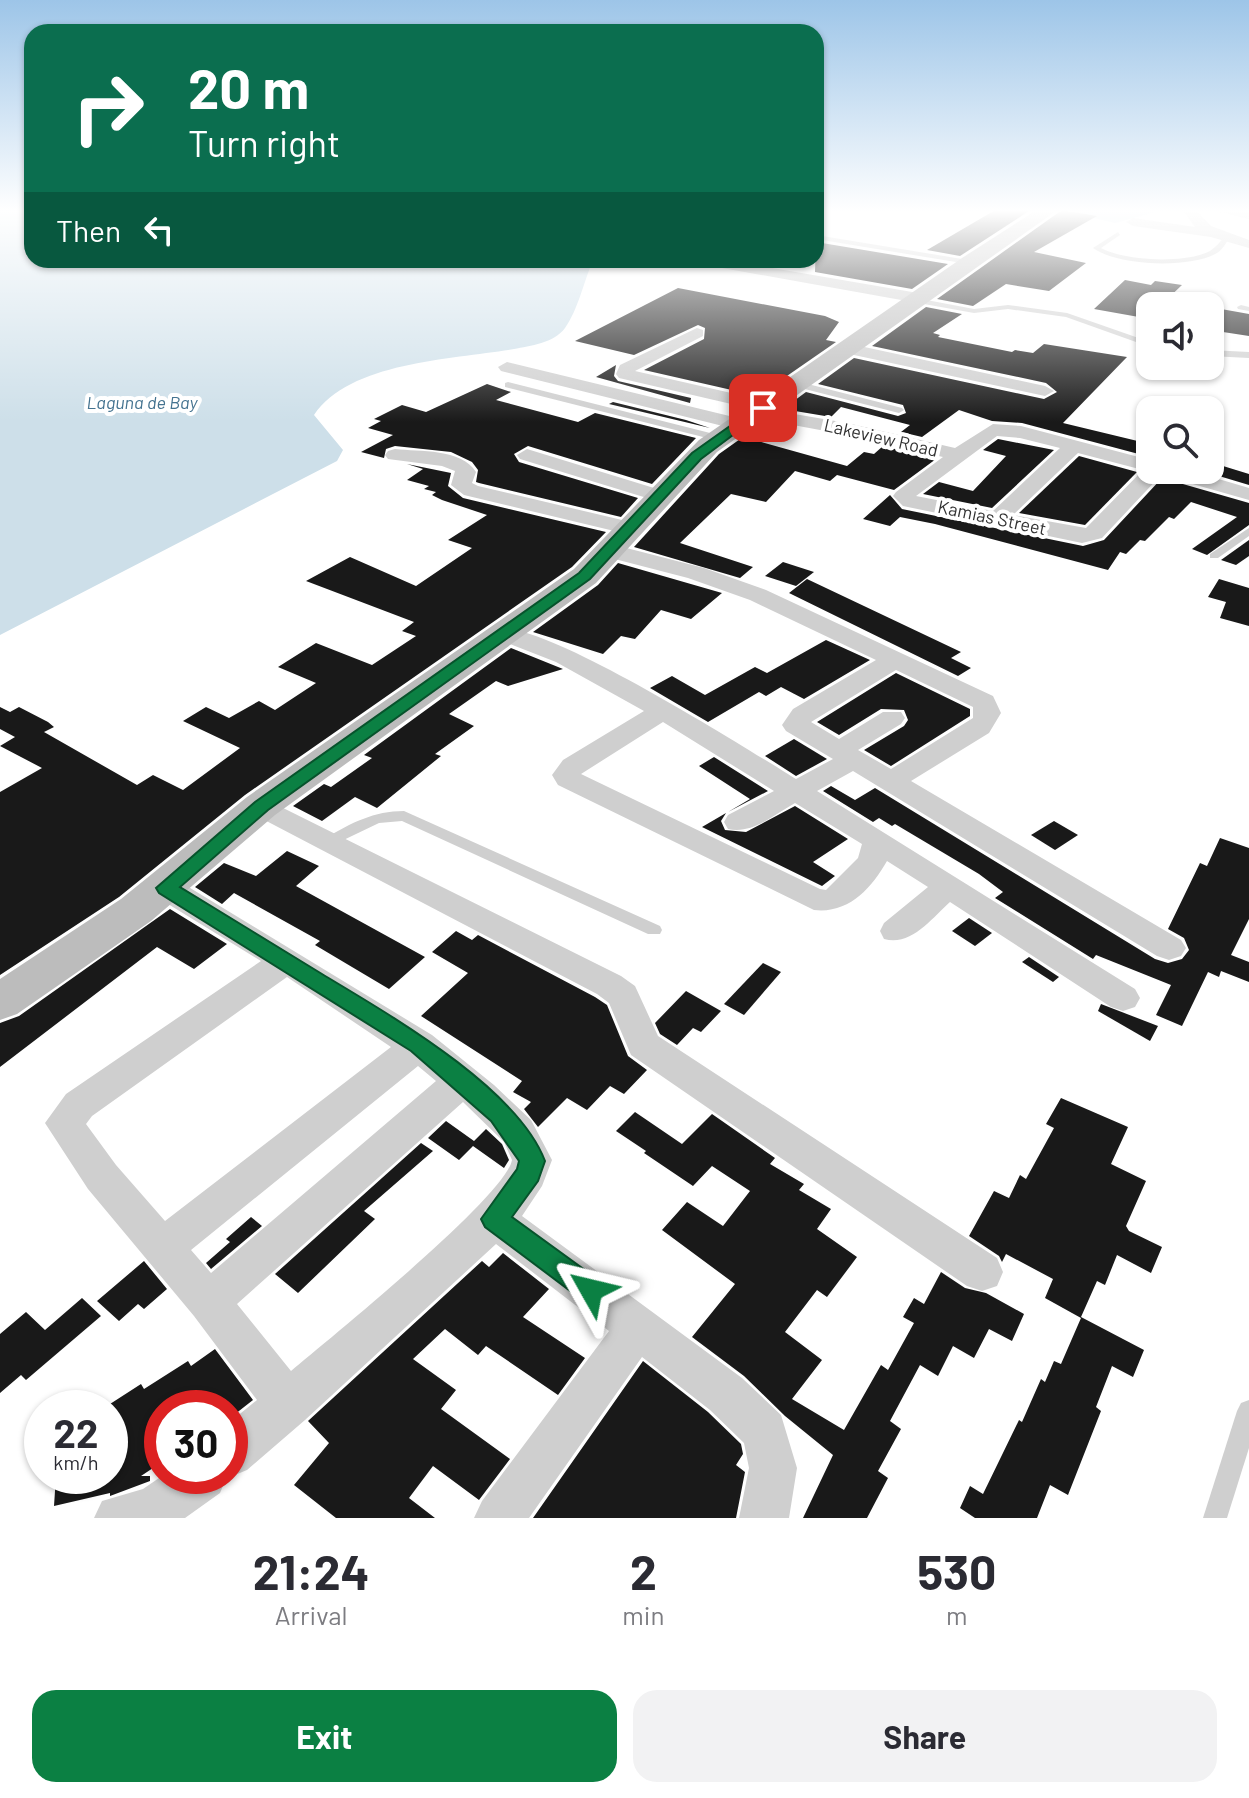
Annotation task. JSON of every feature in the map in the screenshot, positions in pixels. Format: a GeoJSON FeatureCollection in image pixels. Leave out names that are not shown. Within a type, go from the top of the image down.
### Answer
{"type":"FeatureCollection","features":[{"type":"Feature","properties":{"kind":"main road"},"geometry":{"type":"LineString","coordinates":[[0,1002],[166,888],[261,806],[572,586],[621,540],[697,456],[944,280]]}},
{"type":"Feature","properties":{"kind":"street"},"geometry":{"type":"LineString","coordinates":[[810,280],[917,299]]}},
{"type":"Feature","properties":{"kind":"street"},"geometry":{"type":"LineString","coordinates":[[697,333],[626,369],[625,374],[745,420]]}},
{"type":"Feature","properties":{"kind":"street"},"geometry":{"type":"LineString","coordinates":[[846,348],[1045,391]]}},
{"type":"Feature","properties":{"kind":"street"},"geometry":{"type":"LineString","coordinates":[[508,376],[745,420]]}},
{"type":"Feature","properties":{"kind":"street","name":"Lakeview Road"},"geometry":{"type":"LineString","coordinates":[[745,420],[847,429],[958,455]]}},
{"type":"Feature","properties":{"kind":"street"},"geometry":{"type":"LineString","coordinates":[[958,455],[986,433],[1000,429],[1136,462]]}},
{"type":"Feature","properties":{"kind":"street"},"geometry":{"type":"LineString","coordinates":[[999,517],[1075,445]]}},
{"type":"Feature","properties":{"kind":"street"},"geometry":{"type":"LineString","coordinates":[[395,455],[445,460],[463,467],[466,472],[461,485],[471,491],[621,540],[696,573],[747,591],[984,702],[989,711],[987,720],[979,727],[889,783]]}},
{"type":"Feature","properties":{"kind":"street"},"geometry":{"type":"LineString","coordinates":[[527,455],[660,496]]}},
{"type":"Feature","properties":{"kind":"street","name":"Kamias Street"},"geometry":{"type":"LineString","coordinates":[[958,455],[905,492],[903,500],[1082,536],[1094,533],[1141,484]]}},
{"type":"Feature","properties":{"kind":"street"},"geometry":{"type":"LineString","coordinates":[[1214,484],[1249,494]]}},
{"type":"Feature","properties":{"kind":"street"},"geometry":{"type":"LineString","coordinates":[[506,634],[596,672],[663,711],[877,840],[1123,998]]}},
{"type":"Feature","properties":{"kind":"street"},"geometry":{"type":"LineString","coordinates":[[896,659],[796,721],[799,728],[1169,948]]}},
{"type":"Feature","properties":{"kind":"street"},"geometry":{"type":"LineString","coordinates":[[663,711],[573,766],[566,775],[568,779],[814,899],[830,901],[837,898],[873,860],[878,849],[877,840]]}},
{"type":"Feature","properties":{"kind":"street"},"geometry":{"type":"LineString","coordinates":[[739,822],[794,792],[892,718]]}},
{"type":"Feature","properties":{"kind":"street"},"geometry":{"type":"LineString","coordinates":[[261,806],[609,985],[623,995],[644,1045],[982,1272]]}},
{"type":"Feature","properties":{"kind":"street"},"geometry":{"type":"LineString","coordinates":[[896,931],[949,886]]}},
{"type":"Feature","properties":{"kind":"street"},"geometry":{"type":"LineString","coordinates":[[166,888],[419,1045],[500,1114],[527,1148],[532,1161],[529,1173],[495,1219],[248,1438]]}},
{"type":"Feature","properties":{"kind":"street"},"geometry":{"type":"LineString","coordinates":[[285,961],[79,1105],[64,1123],[102,1177],[209,1302],[289,1404]]}},
{"type":"Feature","properties":{"kind":"street"},"geometry":{"type":"LineString","coordinates":[[162,1248],[419,1045]]}},
{"type":"Feature","properties":{"kind":"street"},"geometry":{"type":"LineString","coordinates":[[209,1302],[462,1080]]}},
{"type":"Feature","properties":{"kind":"street"},"geometry":{"type":"LineString","coordinates":[[495,1219],[726,1394],[765,1431],[773,1468],[764,1518]]}},
{"type":"Feature","properties":{"kind":"street"},"geometry":{"type":"LineString","coordinates":[[499,1518],[639,1326]]}},
{"type":"Feature","properties":{"kind":"street"},"geometry":{"type":"LineString","coordinates":[[119,1518],[152,1512],[178,1494]]}},
{"type":"Feature","properties":{"kind":"lane"},"geometry":{"type":"LineString","coordinates":[[917,299],[974,311],[1008,307],[1067,315],[1136,340]]}},
{"type":"Feature","properties":{"kind":"lane"},"geometry":{"type":"LineString","coordinates":[[1224,354],[1249,355]]}},
{"type":"Feature","properties":{"kind":"lane"},"geometry":{"type":"LineString","coordinates":[[796,384],[899,410]]}},
{"type":"Feature","properties":{"kind":"lane"},"geometry":{"type":"LineString","coordinates":[[1214,556],[1249,531]]}},
{"type":"Feature","properties":{"kind":"lane"},"geometry":{"type":"LineString","coordinates":[[331,841],[370,819],[385,815],[404,816],[654,930]]}},
{"type":"Feature","properties":{"kind":"lane"},"geometry":{"type":"LineString","coordinates":[[1215,1518],[1249,1411]]}},
{"type":"Feature","properties":{"kind":"water","name":"Laguna de Bay"},"geometry":{"type":"Polygon","coordinates":[[[0,280],[586,280],[574,313],[555,337],[527,347],[406,366],[352,383],[331,397],[314,415],[343,450],[337,461],[0,635],[0,280]]]}},
{"type":"Feature","properties":{"kind":"building"},"geometry":{"type":"Polygon","coordinates":[[[860,280],[925,280],[912,289],[860,280]]]}},
{"type":"Feature","properties":{"kind":"building"},"geometry":{"type":"Polygon","coordinates":[[[964,280],[1064,280],[1049,291],[1006,284],[973,306],[937,299],[964,280]]]}},
{"type":"Feature","properties":{"kind":"building"},"geometry":{"type":"Polygon","coordinates":[[[1125,280],[1151,285],[1155,281],[1182,285],[1175,292],[1136,292],[1136,316],[1094,309],[1125,280]]]}},
{"type":"Feature","properties":{"kind":"building"},"geometry":{"type":"Polygon","coordinates":[[[678,288],[825,316],[839,322],[826,340],[836,342],[758,396],[644,370],[704,339],[705,328],[698,325],[634,355],[575,341],[678,288]]]}},
{"type":"Feature","properties":{"kind":"building"},"geometry":{"type":"Polygon","coordinates":[[[926,307],[962,314],[933,333],[940,335],[938,337],[1012,352],[1033,353],[1044,344],[1127,357],[1063,423],[1136,441],[1136,453],[1022,423],[992,421],[959,410],[922,437],[901,432],[910,425],[841,407],[831,417],[783,409],[806,392],[898,416],[906,413],[903,405],[818,384],[854,358],[1044,399],[1057,392],[1046,383],[872,346],[926,307]]]}},
{"type":"Feature","properties":{"kind":"building"},"geometry":{"type":"Polygon","coordinates":[[[1224,310],[1249,314],[1249,336],[1224,332],[1224,310]]]}},
{"type":"Feature","properties":{"kind":"building"},"geometry":{"type":"Polygon","coordinates":[[[616,365],[614,376],[618,381],[691,398],[690,403],[596,377],[616,365]]]}},
{"type":"Feature","properties":{"kind":"building"},"geometry":{"type":"Polygon","coordinates":[[[487,384],[511,392],[496,400],[578,422],[595,413],[696,438],[652,484],[528,446],[514,454],[519,462],[638,498],[621,517],[476,482],[478,470],[472,462],[451,452],[395,446],[386,449],[384,458],[361,452],[393,435],[368,428],[381,421],[374,419],[402,405],[426,412],[487,384]]]}},
{"type":"Feature","properties":{"kind":"building"},"geometry":{"type":"Polygon","coordinates":[[[613,402],[686,420],[710,428],[609,404],[613,402]]]}},
{"type":"Feature","properties":{"kind":"building"},"geometry":{"type":"Polygon","coordinates":[[[743,437],[847,466],[864,452],[874,454],[883,446],[936,459],[894,490],[837,475],[830,481],[795,471],[766,502],[731,494],[680,543],[753,567],[740,578],[634,547],[719,454],[743,437]]]}},
{"type":"Feature","properties":{"kind":"building"},"geometry":{"type":"Polygon","coordinates":[[[998,439],[1054,450],[992,508],[923,494],[939,482],[973,491],[1006,456],[983,450],[998,439]]]}},
{"type":"Feature","properties":{"kind":"building"},"geometry":{"type":"Polygon","coordinates":[[[1079,456],[1136,472],[1085,525],[1019,513],[1079,456]]]}},
{"type":"Feature","properties":{"kind":"building"},"geometry":{"type":"Polygon","coordinates":[[[407,464],[451,473],[448,486],[463,498],[606,532],[572,567],[245,795],[119,897],[0,975],[0,792],[42,768],[0,746],[15,737],[0,729],[0,707],[10,712],[19,707],[48,722],[54,727],[44,732],[137,785],[153,775],[183,790],[240,748],[183,721],[206,707],[229,718],[259,701],[275,710],[316,683],[278,667],[316,643],[372,665],[416,636],[402,631],[414,622],[306,581],[350,557],[416,586],[472,548],[448,540],[487,515],[442,500],[432,495],[436,492],[424,489],[429,486],[407,480],[423,469],[407,464]]]}},
{"type":"Feature","properties":{"kind":"building"},"geometry":{"type":"Polygon","coordinates":[[[1224,466],[1249,474],[1249,485],[1224,478],[1224,466]]]}},
{"type":"Feature","properties":{"kind":"building"},"geometry":{"type":"Polygon","coordinates":[[[1156,484],[1183,484],[1249,503],[1249,525],[1207,555],[1192,549],[1237,517],[1191,502],[1174,519],[1169,517],[1145,541],[1140,540],[1126,554],[1120,552],[1108,570],[935,524],[900,517],[890,526],[863,519],[890,495],[902,509],[1083,546],[1104,540],[1156,484]]]}},
{"type":"Feature","properties":{"kind":"building"},"geometry":{"type":"Polygon","coordinates":[[[1249,540],[1249,556],[1236,565],[1221,560],[1249,540]]]}},
{"type":"Feature","properties":{"kind":"building"},"geometry":{"type":"Polygon","coordinates":[[[783,562],[814,572],[796,586],[765,576],[783,562]]]}},
{"type":"Feature","properties":{"kind":"building"},"geometry":{"type":"Polygon","coordinates":[[[618,563],[722,593],[691,619],[661,610],[635,639],[621,636],[603,654],[533,632],[598,585],[618,563]]]}},
{"type":"Feature","properties":{"kind":"building"},"geometry":{"type":"Polygon","coordinates":[[[807,579],[961,652],[951,658],[971,668],[958,676],[789,593],[807,579]]]}},
{"type":"Feature","properties":{"kind":"building"},"geometry":{"type":"Polygon","coordinates":[[[1219,579],[1249,588],[1249,626],[1220,618],[1226,602],[1208,597],[1219,579]]]}},
{"type":"Feature","properties":{"kind":"building"},"geometry":{"type":"Polygon","coordinates":[[[826,640],[870,660],[804,699],[781,687],[766,696],[759,692],[708,722],[650,688],[672,676],[705,695],[755,667],[767,673],[826,640]]]}},
{"type":"Feature","properties":{"kind":"building"},"geometry":{"type":"Polygon","coordinates":[[[511,648],[563,669],[508,686],[496,681],[449,714],[474,726],[435,754],[441,756],[377,808],[355,797],[322,821],[293,806],[324,784],[331,787],[372,758],[364,755],[511,648]]]}},
{"type":"Feature","properties":{"kind":"building"},"geometry":{"type":"Polygon","coordinates":[[[896,673],[970,709],[970,716],[891,766],[864,750],[904,726],[908,720],[904,710],[881,709],[839,735],[817,722],[896,673]]]}},
{"type":"Feature","properties":{"kind":"building"},"geometry":{"type":"Polygon","coordinates":[[[794,739],[827,759],[796,776],[765,756],[794,739]]]}},
{"type":"Feature","properties":{"kind":"building"},"geometry":{"type":"Polygon","coordinates":[[[714,757],[768,791],[728,812],[750,799],[699,766],[714,757]]]}},
{"type":"Feature","properties":{"kind":"building"},"geometry":{"type":"Polygon","coordinates":[[[831,786],[855,800],[875,788],[1155,959],[1168,963],[1182,959],[1189,950],[1184,938],[1168,929],[1200,863],[1207,866],[1220,838],[1249,848],[1249,919],[1231,955],[1249,962],[1249,982],[1221,971],[1219,977],[1208,972],[1182,1026],[1156,1015],[1171,985],[1096,955],[1093,959],[995,898],[1003,892],[979,874],[895,824],[892,826],[879,818],[873,822],[823,791],[831,786]]]}},
{"type":"Feature","properties":{"kind":"building"},"geometry":{"type":"Polygon","coordinates":[[[795,806],[848,839],[813,862],[835,876],[822,886],[702,827],[726,813],[721,821],[725,830],[746,832],[795,806]]]}},
{"type":"Feature","properties":{"kind":"building"},"geometry":{"type":"Polygon","coordinates":[[[1054,821],[1078,835],[1055,850],[1031,835],[1054,821]]]}},
{"type":"Feature","properties":{"kind":"building"},"geometry":{"type":"Polygon","coordinates":[[[287,851],[319,866],[296,886],[425,957],[389,989],[315,945],[320,941],[234,893],[222,904],[195,887],[224,863],[256,876],[287,851]]]}},
{"type":"Feature","properties":{"kind":"building"},"geometry":{"type":"Polygon","coordinates":[[[170,909],[227,944],[194,969],[157,947],[0,1067],[0,1023],[19,1016],[170,909]]]}},
{"type":"Feature","properties":{"kind":"building"},"geometry":{"type":"Polygon","coordinates":[[[969,918],[992,933],[975,946],[952,931],[969,918]]]}},
{"type":"Feature","properties":{"kind":"building"},"geometry":{"type":"Polygon","coordinates":[[[456,931],[472,940],[478,935],[607,1005],[628,1056],[647,1070],[624,1094],[610,1086],[587,1110],[567,1098],[538,1127],[524,1109],[531,1102],[513,1092],[522,1081],[421,1016],[468,973],[432,952],[456,931]]]}},
{"type":"Feature","properties":{"kind":"building"},"geometry":{"type":"Polygon","coordinates":[[[1029,957],[1059,977],[1053,982],[1022,962],[1029,957]]]}},
{"type":"Feature","properties":{"kind":"building"},"geometry":{"type":"Polygon","coordinates":[[[763,963],[781,972],[744,1015],[724,1004],[763,963]]]}},
{"type":"Feature","properties":{"kind":"building"},"geometry":{"type":"Polygon","coordinates":[[[686,991],[721,1011],[701,1032],[693,1028],[677,1045],[660,1034],[655,1023],[686,991]]]}},
{"type":"Feature","properties":{"kind":"building"},"geometry":{"type":"Polygon","coordinates":[[[1101,1004],[1158,1026],[1150,1041],[1098,1011],[1101,1004]]]}},
{"type":"Feature","properties":{"kind":"building"},"geometry":{"type":"Polygon","coordinates":[[[1061,1098],[1128,1127],[1111,1164],[1146,1181],[1126,1226],[1129,1231],[1162,1247],[1151,1273],[1117,1255],[1105,1285],[1097,1281],[1081,1317],[1144,1350],[1133,1377],[1112,1366],[1096,1407],[1101,1411],[1068,1495],[1050,1485],[1037,1518],[975,1518],[960,1508],[970,1486],[983,1494],[1041,1379],[1045,1382],[1054,1361],[1061,1364],[1081,1318],[1045,1298],[1053,1279],[1006,1254],[1002,1262],[999,1256],[969,1236],[994,1191],[1009,1198],[1020,1175],[1026,1179],[1054,1128],[1046,1124],[1061,1098]]]}},
{"type":"Feature","properties":{"kind":"building"},"geometry":{"type":"Polygon","coordinates":[[[635,1112],[682,1144],[712,1114],[775,1158],[770,1164],[804,1184],[799,1190],[831,1209],[817,1229],[857,1257],[827,1297],[817,1290],[785,1332],[822,1360],[792,1399],[844,1430],[881,1365],[888,1370],[914,1323],[903,1317],[914,1298],[924,1304],[941,1272],[965,1288],[986,1293],[1024,1314],[1012,1341],[989,1329],[974,1358],[953,1346],[938,1376],[920,1365],[890,1421],[901,1429],[878,1471],[888,1478],[867,1518],[803,1518],[833,1455],[785,1416],[744,1376],[692,1337],[735,1284],[662,1230],[687,1202],[723,1226],[750,1191],[712,1166],[693,1186],[644,1153],[646,1151],[616,1131],[635,1112]]]}},
{"type":"Feature","properties":{"kind":"building"},"geometry":{"type":"Polygon","coordinates":[[[446,1121],[474,1141],[486,1129],[502,1144],[509,1160],[504,1168],[473,1146],[459,1160],[428,1138],[446,1121]]]}},
{"type":"Feature","properties":{"kind":"building"},"geometry":{"type":"Polygon","coordinates":[[[421,1143],[433,1151],[364,1211],[375,1219],[298,1293],[275,1274],[421,1143]]]}},
{"type":"Feature","properties":{"kind":"building"},"geometry":{"type":"Polygon","coordinates":[[[251,1217],[262,1226],[211,1269],[206,1263],[230,1242],[226,1239],[251,1217]]]}},
{"type":"Feature","properties":{"kind":"building"},"geometry":{"type":"Polygon","coordinates":[[[503,1253],[549,1289],[523,1317],[585,1358],[558,1395],[486,1346],[478,1355],[445,1329],[413,1359],[456,1390],[441,1409],[510,1459],[479,1500],[433,1466],[409,1498],[435,1518],[336,1518],[294,1485],[329,1443],[308,1421],[482,1261],[489,1267],[503,1253]]]}},
{"type":"Feature","properties":{"kind":"building"},"geometry":{"type":"Polygon","coordinates":[[[144,1261],[167,1289],[144,1309],[138,1304],[119,1321],[97,1301],[144,1261]]]}},
{"type":"Feature","properties":{"kind":"building"},"geometry":{"type":"Polygon","coordinates":[[[82,1298],[101,1316],[26,1380],[21,1375],[0,1393],[0,1334],[26,1312],[45,1330],[82,1298]]]}},
{"type":"Feature","properties":{"kind":"building"},"geometry":{"type":"Polygon","coordinates":[[[215,1349],[246,1390],[144,1390],[144,1474],[141,1476],[144,1476],[144,1483],[128,1489],[128,1392],[141,1384],[144,1389],[188,1361],[191,1366],[215,1349]]]}},
{"type":"Feature","properties":{"kind":"building"},"geometry":{"type":"Polygon","coordinates":[[[643,1361],[708,1412],[741,1444],[743,1454],[736,1465],[745,1472],[736,1518],[533,1518],[643,1361]]]}},
{"type":"Feature","properties":{"kind":"building"},"geometry":{"type":"Polygon","coordinates":[[[55,1494],[106,1494],[54,1506],[55,1494]]]}},
{"type":"Feature","properties":{"kind":"route"},"geometry":{"type":"LineString","coordinates":[[591,1290],[495,1219],[529,1173],[532,1161],[527,1148],[500,1114],[419,1045],[166,888],[261,806],[585,576],[697,456],[763,408]]}}]}
